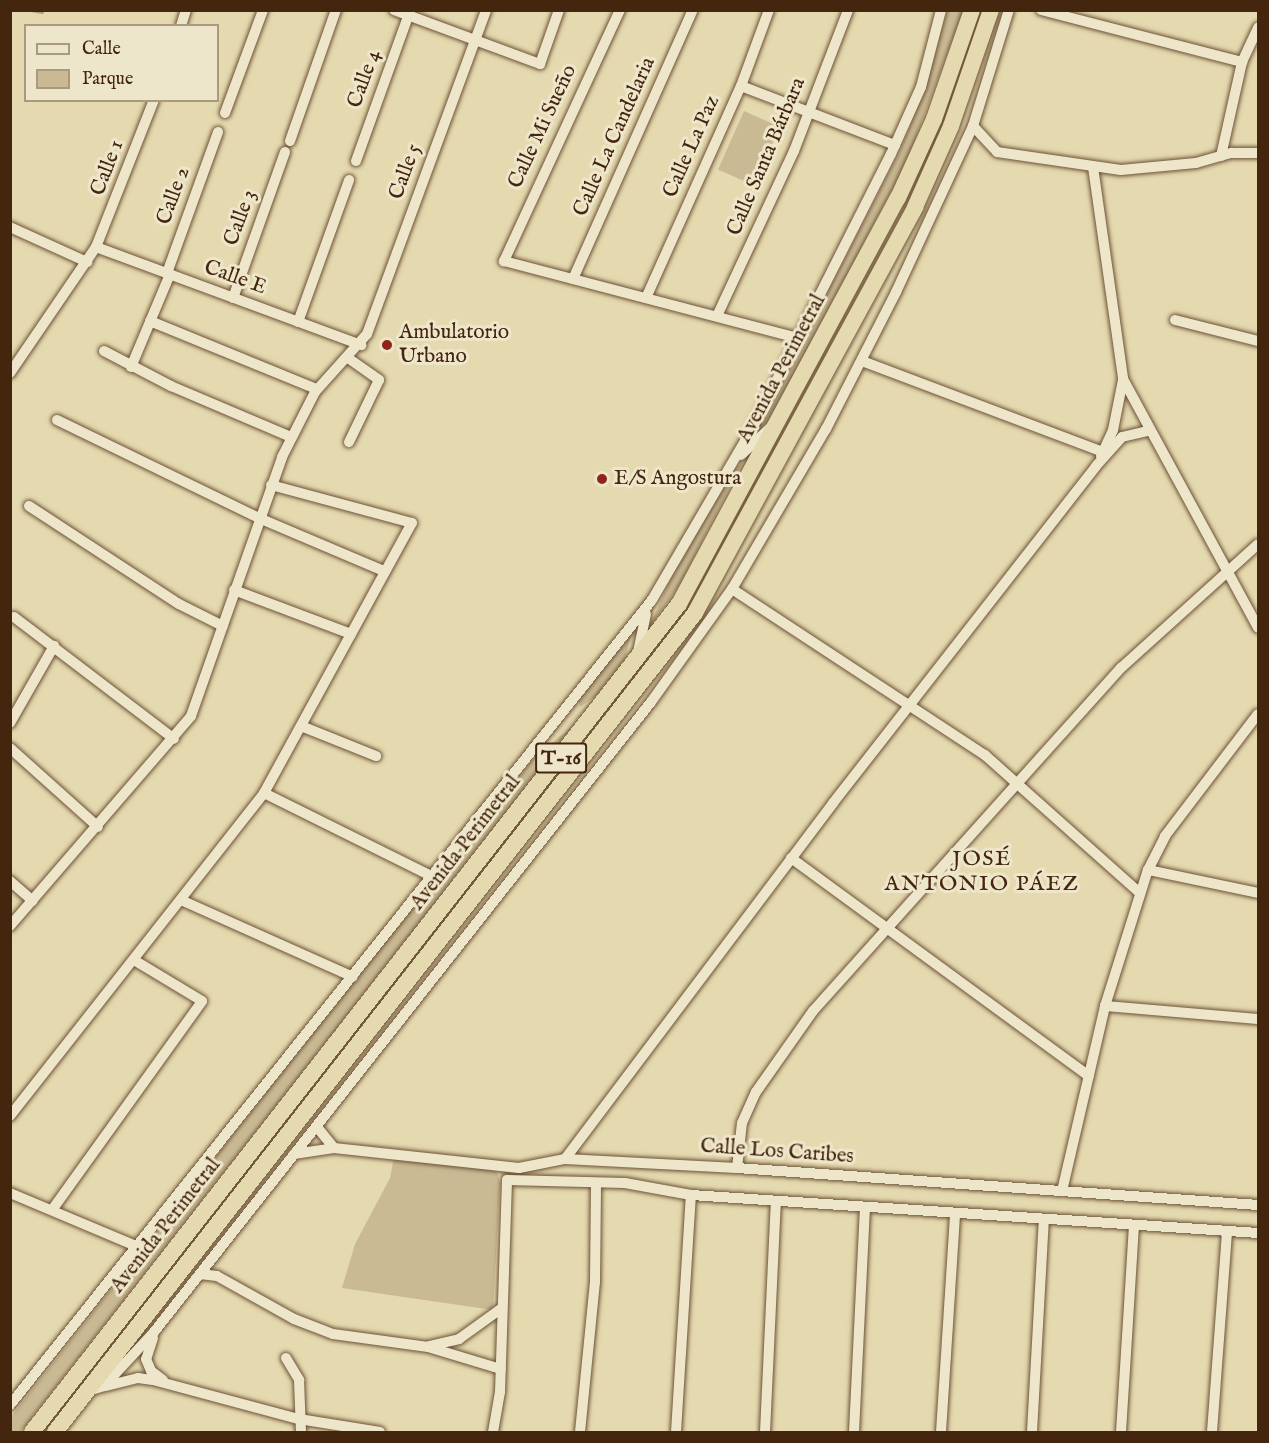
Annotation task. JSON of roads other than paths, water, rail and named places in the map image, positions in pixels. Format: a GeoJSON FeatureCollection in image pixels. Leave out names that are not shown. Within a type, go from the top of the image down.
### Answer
{"type":"FeatureCollection","features":[{"type":"Feature","properties":{"kind":"highway","name":"Avenida Perimetral"},"geometry":{"type":"LineString","coordinates":[[32,1432],[636,663],[699,572],[917,159],[972,10]]}},
{"type":"Feature","properties":{"kind":"highway","name":"Avenida Perimetral"},"geometry":{"type":"LineString","coordinates":[[55,1432],[96,1389],[695,614],[915,207],[951,126],[991,10]]}},
{"type":"Feature","properties":{"kind":"street"},"geometry":{"type":"LineString","coordinates":[[225,113],[263,10]]}},
{"type":"Feature","properties":{"kind":"street"},"geometry":{"type":"LineString","coordinates":[[290,141],[336,10]]}},
{"type":"Feature","properties":{"kind":"street"},"geometry":{"type":"LineString","coordinates":[[394,10],[409,13],[540,64],[559,10]]}},
{"type":"Feature","properties":{"kind":"street","name":"Calle 5"},"geometry":{"type":"LineString","coordinates":[[361,345],[486,10]]}},
{"type":"Feature","properties":{"kind":"street","name":"Calle Mi Sueño"},"geometry":{"type":"LineString","coordinates":[[573,279],[504,261],[620,10]]}},
{"type":"Feature","properties":{"kind":"street","name":"Calle La Candelaria"},"geometry":{"type":"LineString","coordinates":[[573,279],[693,10]]}},
{"type":"Feature","properties":{"kind":"street","name":"Calle La Paz"},"geometry":{"type":"LineString","coordinates":[[646,298],[741,86],[769,10]]}},
{"type":"Feature","properties":{"kind":"street","name":"Calle Santa Bárbara"},"geometry":{"type":"LineString","coordinates":[[717,316],[809,112],[848,10]]}},
{"type":"Feature","properties":{"kind":"street","name":"Avenida Perimetral"},"geometry":{"type":"LineString","coordinates":[[10,1405],[652,600],[728,470],[896,145],[921,87],[940,10]]}},
{"type":"Feature","properties":{"kind":"street"},"geometry":{"type":"LineString","coordinates":[[96,1389],[154,1332],[317,1127],[651,702],[732,589],[862,361],[974,126],[1009,10]]}},
{"type":"Feature","properties":{"kind":"street"},"geometry":{"type":"LineString","coordinates":[[1041,10],[1242,62]]}},
{"type":"Feature","properties":{"kind":"street","name":"Calle 4"},"geometry":{"type":"LineString","coordinates":[[356,161],[409,13]]}},
{"type":"Feature","properties":{"kind":"street"},"geometry":{"type":"LineString","coordinates":[[1221,156],[1242,62],[1258,27]]}},
{"type":"Feature","properties":{"kind":"street"},"geometry":{"type":"LineString","coordinates":[[741,86],[896,145]]}},
{"type":"Feature","properties":{"kind":"street","name":"Calle 1"},"geometry":{"type":"LineString","coordinates":[[10,373],[96,247],[153,102]]}},
{"type":"Feature","properties":{"kind":"street"},"geometry":{"type":"LineString","coordinates":[[974,126],[986,146],[997,152],[1121,170],[1196,163],[1221,156],[1258,153]]}},
{"type":"Feature","properties":{"kind":"street","name":"Calle 2"},"geometry":{"type":"LineString","coordinates":[[131,367],[168,274],[218,132]]}},
{"type":"Feature","properties":{"kind":"street","name":"Calle 3"},"geometry":{"type":"LineString","coordinates":[[233,298],[285,152]]}},
{"type":"Feature","properties":{"kind":"street"},"geometry":{"type":"LineString","coordinates":[[1093,167],[1123,379],[1225,574],[1258,628]]}},
{"type":"Feature","properties":{"kind":"street"},"geometry":{"type":"LineString","coordinates":[[298,322],[349,180]]}},
{"type":"Feature","properties":{"kind":"street"},"geometry":{"type":"LineString","coordinates":[[10,227],[87,262]]}},
{"type":"Feature","properties":{"kind":"street","name":"Calle E"},"geometry":{"type":"LineString","coordinates":[[96,247],[361,345]]}},
{"type":"Feature","properties":{"kind":"street"},"geometry":{"type":"LineString","coordinates":[[573,279],[798,338]]}},
{"type":"Feature","properties":{"kind":"street"},"geometry":{"type":"LineString","coordinates":[[1174,320],[1258,340]]}},
{"type":"Feature","properties":{"kind":"street"},"geometry":{"type":"LineString","coordinates":[[150,321],[318,388]]}},
{"type":"Feature","properties":{"kind":"street"},"geometry":{"type":"LineString","coordinates":[[10,926],[174,739],[198,702],[234,590],[271,485],[291,437],[318,388],[361,345]]}},
{"type":"Feature","properties":{"kind":"street"},"geometry":{"type":"LineString","coordinates":[[104,351],[131,367],[291,437]]}},
{"type":"Feature","properties":{"kind":"street"},"geometry":{"type":"LineString","coordinates":[[348,358],[379,380],[349,442]]}},
{"type":"Feature","properties":{"kind":"street"},"geometry":{"type":"LineString","coordinates":[[862,361],[1103,452]]}},
{"type":"Feature","properties":{"kind":"street"},"geometry":{"type":"LineString","coordinates":[[1096,466],[1113,430],[1123,379]]}},
{"type":"Feature","properties":{"kind":"street"},"geometry":{"type":"LineString","coordinates":[[728,470],[786,411]]}},
{"type":"Feature","properties":{"kind":"street"},"geometry":{"type":"LineString","coordinates":[[57,420],[259,519],[384,570]]}},
{"type":"Feature","properties":{"kind":"street"},"geometry":{"type":"LineString","coordinates":[[565,1160],[791,858],[1096,466],[1122,437],[1149,431]]}},
{"type":"Feature","properties":{"kind":"street"},"geometry":{"type":"LineString","coordinates":[[10,1116],[264,793],[384,570],[412,523],[271,485]]}},
{"type":"Feature","properties":{"kind":"street"},"geometry":{"type":"LineString","coordinates":[[29,506],[179,604],[223,626]]}},
{"type":"Feature","properties":{"kind":"street"},"geometry":{"type":"LineString","coordinates":[[737,1168],[742,1123],[765,1076],[813,1011],[884,928],[1122,667],[1258,544]]}},
{"type":"Feature","properties":{"kind":"street"},"geometry":{"type":"LineString","coordinates":[[732,589],[908,706],[935,720],[1017,782],[1139,892]]}},
{"type":"Feature","properties":{"kind":"street"},"geometry":{"type":"LineString","coordinates":[[234,590],[351,634]]}},
{"type":"Feature","properties":{"kind":"street"},"geometry":{"type":"LineString","coordinates":[[636,663],[641,627],[652,600]]}},
{"type":"Feature","properties":{"kind":"street"},"geometry":{"type":"LineString","coordinates":[[14,617],[174,739]]}},
{"type":"Feature","properties":{"kind":"street"},"geometry":{"type":"LineString","coordinates":[[10,723],[54,646]]}},
{"type":"Feature","properties":{"kind":"street"},"geometry":{"type":"LineString","coordinates":[[1062,1191],[1105,1006],[1139,892],[1148,870],[1165,836],[1258,714]]}},
{"type":"Feature","properties":{"kind":"street"},"geometry":{"type":"LineString","coordinates":[[301,726],[376,756]]}},
{"type":"Feature","properties":{"kind":"street"},"geometry":{"type":"LineString","coordinates":[[10,748],[98,827]]}},
{"type":"Feature","properties":{"kind":"street"},"geometry":{"type":"LineString","coordinates":[[264,793],[433,877]]}},
{"type":"Feature","properties":{"kind":"street"},"geometry":{"type":"LineString","coordinates":[[791,858],[1089,1076]]}},
{"type":"Feature","properties":{"kind":"street"},"geometry":{"type":"LineString","coordinates":[[1148,870],[1258,893]]}},
{"type":"Feature","properties":{"kind":"street"},"geometry":{"type":"LineString","coordinates":[[10,881],[33,901]]}},
{"type":"Feature","properties":{"kind":"street"},"geometry":{"type":"LineString","coordinates":[[182,900],[353,977]]}},
{"type":"Feature","properties":{"kind":"street"},"geometry":{"type":"LineString","coordinates":[[52,1210],[202,1001],[134,960]]}},
{"type":"Feature","properties":{"kind":"street"},"geometry":{"type":"LineString","coordinates":[[1105,1006],[1258,1019]]}},
{"type":"Feature","properties":{"kind":"street"},"geometry":{"type":"LineString","coordinates":[[317,1127],[334,1148]]}},
{"type":"Feature","properties":{"kind":"street","name":"Calle Los Caribes"},"geometry":{"type":"LineString","coordinates":[[294,1154],[334,1148],[519,1168],[565,1160],[737,1168],[1258,1205]]}},
{"type":"Feature","properties":{"kind":"street"},"geometry":{"type":"LineString","coordinates":[[494,1432],[501,1369],[507,1180],[660,1187],[691,1195],[865,1210],[1258,1233]]}},
{"type":"Feature","properties":{"kind":"street"},"geometry":{"type":"LineString","coordinates":[[580,1432],[595,1282],[596,1184]]}},
{"type":"Feature","properties":{"kind":"street"},"geometry":{"type":"LineString","coordinates":[[10,1193],[136,1246]]}},
{"type":"Feature","properties":{"kind":"street"},"geometry":{"type":"LineString","coordinates":[[676,1432],[691,1195]]}},
{"type":"Feature","properties":{"kind":"street"},"geometry":{"type":"LineString","coordinates":[[765,1432],[776,1201]]}},
{"type":"Feature","properties":{"kind":"street"},"geometry":{"type":"LineString","coordinates":[[854,1432],[865,1210]]}},
{"type":"Feature","properties":{"kind":"street"},"geometry":{"type":"LineString","coordinates":[[941,1432],[955,1215]]}},
{"type":"Feature","properties":{"kind":"street"},"geometry":{"type":"LineString","coordinates":[[1032,1432],[1044,1219]]}},
{"type":"Feature","properties":{"kind":"street"},"geometry":{"type":"LineString","coordinates":[[1121,1432],[1134,1226]]}},
{"type":"Feature","properties":{"kind":"street"},"geometry":{"type":"LineString","coordinates":[[1212,1432],[1227,1232]]}},
{"type":"Feature","properties":{"kind":"street"},"geometry":{"type":"LineString","coordinates":[[200,1274],[217,1276],[294,1319],[333,1334],[428,1347],[501,1369]]}},
{"type":"Feature","properties":{"kind":"street"},"geometry":{"type":"LineString","coordinates":[[428,1347],[459,1339],[502,1308]]}},
{"type":"Feature","properties":{"kind":"street"},"geometry":{"type":"LineString","coordinates":[[154,1332],[146,1359],[151,1371],[170,1386]]}},
{"type":"Feature","properties":{"kind":"street"},"geometry":{"type":"LineString","coordinates":[[286,1358],[299,1380],[301,1432]]}},
{"type":"Feature","properties":{"kind":"street"},"geometry":{"type":"LineString","coordinates":[[96,1389],[138,1378],[299,1419],[380,1432]]}},
{"type":"Feature","properties":{"kind":"waterway"},"geometry":{"type":"LineString","coordinates":[[31,10],[42,12]]}},
{"type":"Feature","properties":{"kind":"place","name":"Ambulatorio Urbano"},"geometry":{"type":"Point","coordinates":[387,345]}},
{"type":"Feature","properties":{"kind":"place","name":"E/S Angostura"},"geometry":{"type":"Point","coordinates":[602,479]}},
{"type":"Feature","properties":{"kind":"district","name":"JOSÉ ANTONIO PÁEZ"},"geometry":{"type":"Point","coordinates":[982,872]}}]}
